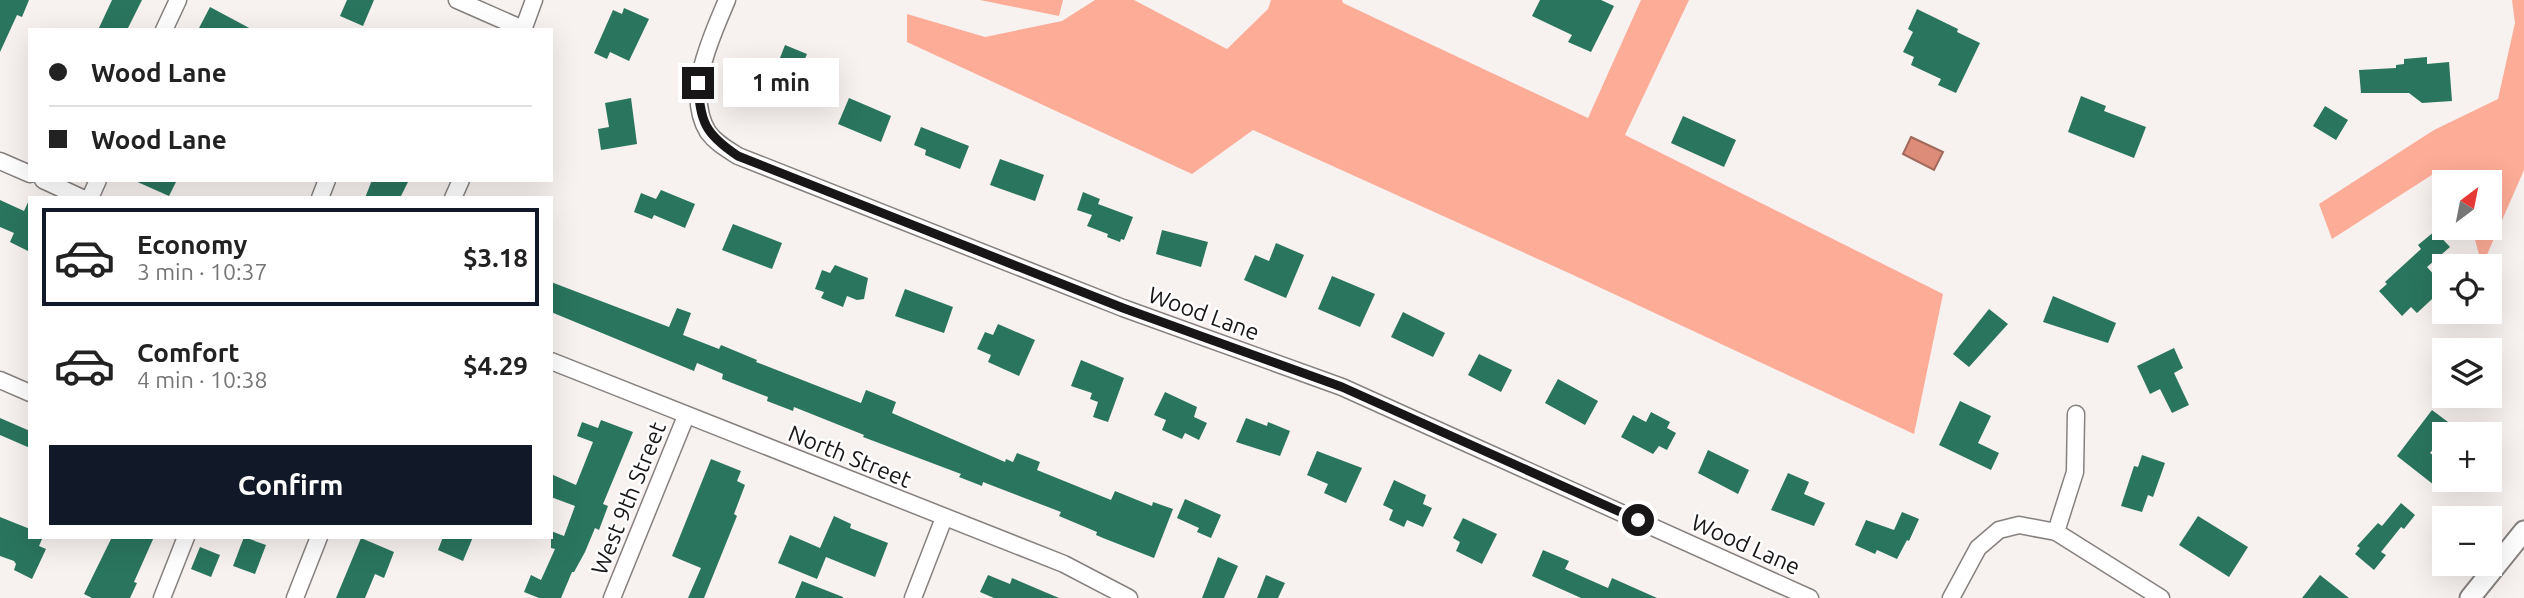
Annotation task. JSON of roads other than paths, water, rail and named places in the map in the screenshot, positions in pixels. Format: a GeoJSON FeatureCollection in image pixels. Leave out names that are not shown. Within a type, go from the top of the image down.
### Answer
{"type":"FeatureCollection","features":[{"type":"Feature","properties":{"kind":"street"},"geometry":{"type":"LineString","coordinates":[[165,28],[178,0]]}},
{"type":"Feature","properties":{"kind":"street"},"geometry":{"type":"LineString","coordinates":[[457,0],[521,28]]}},
{"type":"Feature","properties":{"kind":"street"},"geometry":{"type":"LineString","coordinates":[[523,28],[534,0]]}},
{"type":"Feature","properties":{"kind":"street","name":"Wood Lane"},"geometry":{"type":"LineString","coordinates":[[727,0],[698,83],[699,108],[708,131],[718,143],[738,156],[1123,308],[1342,387],[1810,598]]}},
{"type":"Feature","properties":{"kind":"street"},"geometry":{"type":"LineString","coordinates":[[0,161],[28,173]]}},
{"type":"Feature","properties":{"kind":"street"},"geometry":{"type":"LineString","coordinates":[[47,182],[78,196]]}},
{"type":"Feature","properties":{"kind":"street","name":"North Street"},"geometry":{"type":"LineString","coordinates":[[553,362],[1064,565],[1129,598]]}},
{"type":"Feature","properties":{"kind":"street"},"geometry":{"type":"LineString","coordinates":[[0,380],[28,392]]}},
{"type":"Feature","properties":{"kind":"street"},"geometry":{"type":"LineString","coordinates":[[2056,532],[2075,472],[2076,414]]}},
{"type":"Feature","properties":{"kind":"street","name":"West 9th Street"},"geometry":{"type":"LineString","coordinates":[[612,598],[686,416]]}},
{"type":"Feature","properties":{"kind":"street"},"geometry":{"type":"LineString","coordinates":[[913,598],[944,518]]}},
{"type":"Feature","properties":{"kind":"street"},"geometry":{"type":"LineString","coordinates":[[1951,598],[1978,548],[1999,530],[2019,525],[2056,532],[2161,598]]}},
{"type":"Feature","properties":{"kind":"street"},"geometry":{"type":"LineString","coordinates":[[2470,598],[2524,531]]}},
{"type":"Feature","properties":{"kind":"street"},"geometry":{"type":"LineString","coordinates":[[162,598],[185,539]]}},
{"type":"Feature","properties":{"kind":"street"},"geometry":{"type":"LineString","coordinates":[[295,598],[318,539]]}}]}
